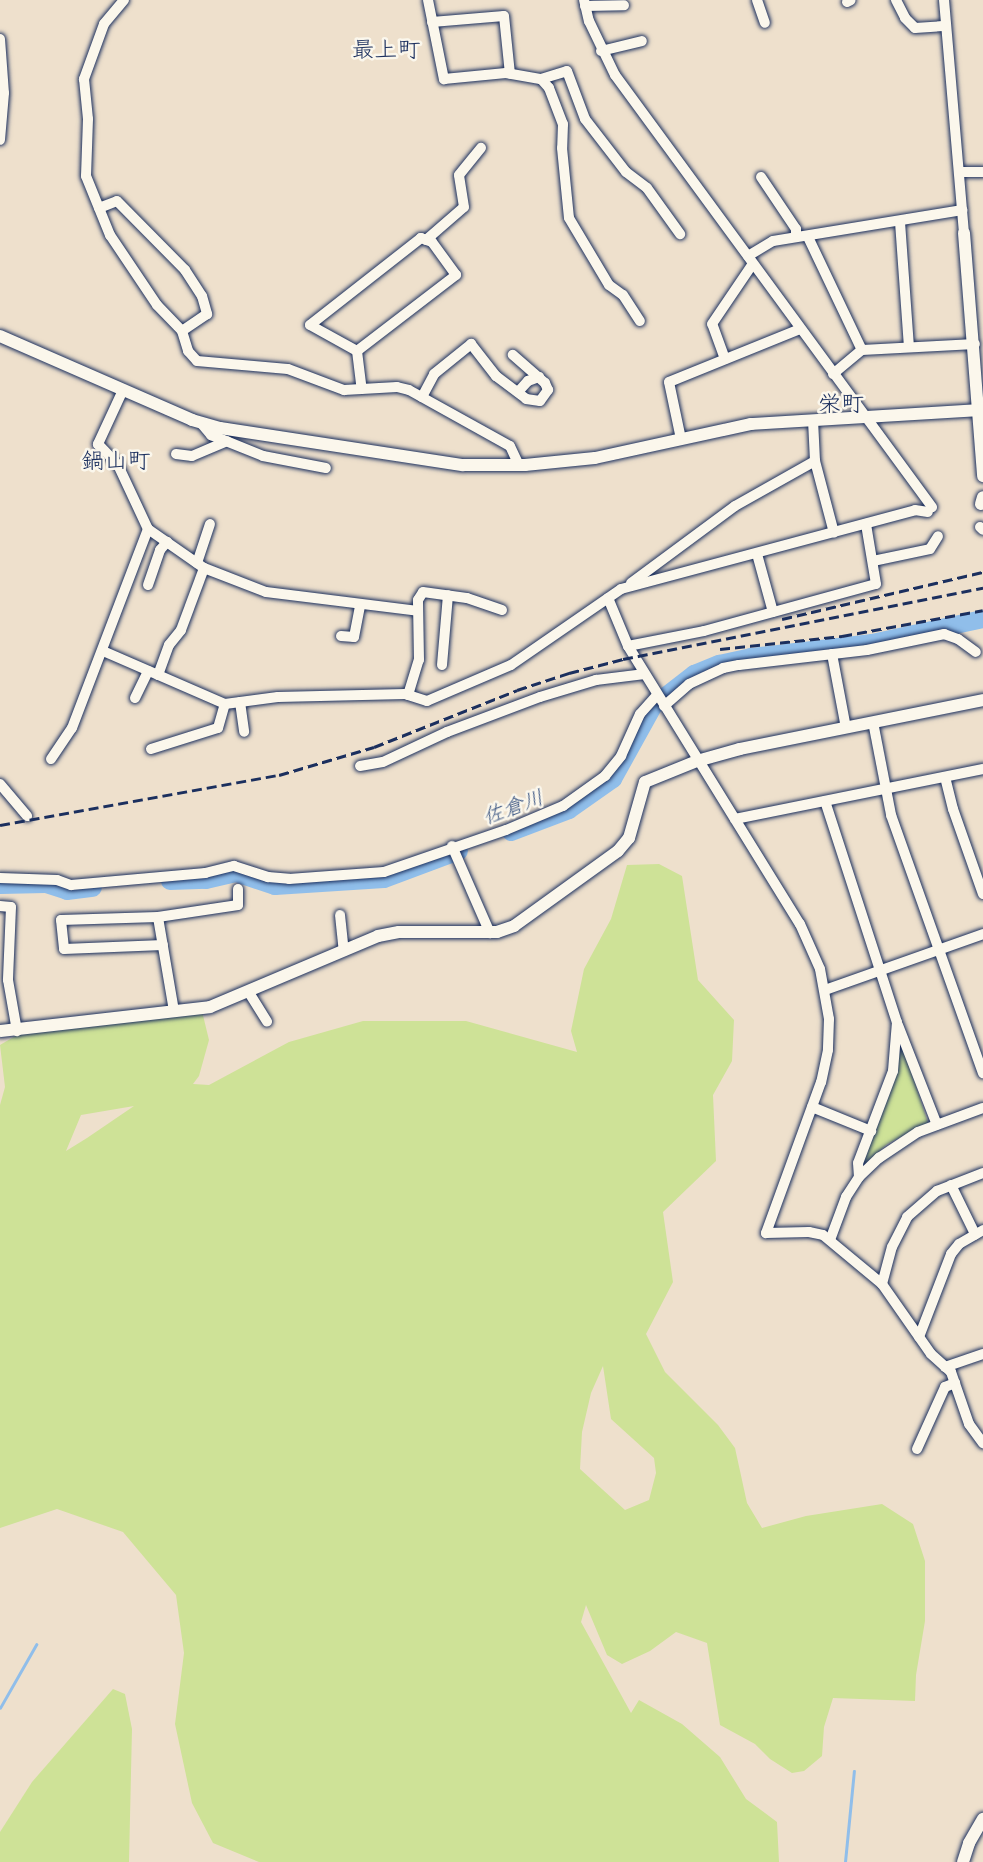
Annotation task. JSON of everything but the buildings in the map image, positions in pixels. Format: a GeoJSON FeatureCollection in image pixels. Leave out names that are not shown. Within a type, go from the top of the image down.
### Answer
{"type":"FeatureCollection","features":[{"type":"Feature","properties":{"kind":"street"},"geometry":{"type":"LineString","coordinates":[[124,0],[104,24],[84,79],[88,119],[86,176],[110,235],[157,306],[182,331],[188,351],[197,361],[288,369],[330,387],[397,387],[422,397],[510,446],[519,465]]}},
{"type":"Feature","properties":{"kind":"street"},"geometry":{"type":"LineString","coordinates":[[428,0],[444,79],[510,74],[541,79],[549,88],[563,124],[562,148],[569,218],[608,285],[623,295],[640,321]]}},
{"type":"Feature","properties":{"kind":"street"},"geometry":{"type":"LineString","coordinates":[[757,0],[765,23]]}},
{"type":"Feature","properties":{"kind":"street"},"geometry":{"type":"LineString","coordinates":[[896,0],[905,18],[915,28],[946,26]]}},
{"type":"Feature","properties":{"kind":"street"},"geometry":{"type":"LineString","coordinates":[[944,0],[981,410],[983,476]]}},
{"type":"Feature","properties":{"kind":"street"},"geometry":{"type":"LineString","coordinates":[[624,5],[585,3],[601,51],[615,75],[866,417],[930,509],[915,510],[624,588]]}},
{"type":"Feature","properties":{"kind":"street"},"geometry":{"type":"LineString","coordinates":[[432,22],[504,16],[510,74]]}},
{"type":"Feature","properties":{"kind":"street"},"geometry":{"type":"LineString","coordinates":[[0,39],[4,93],[0,140]]}},
{"type":"Feature","properties":{"kind":"street"},"geometry":{"type":"LineString","coordinates":[[601,51],[642,41]]}},
{"type":"Feature","properties":{"kind":"street"},"geometry":{"type":"LineString","coordinates":[[541,79],[567,71],[585,119],[626,172],[647,188],[680,234]]}},
{"type":"Feature","properties":{"kind":"street"},"geometry":{"type":"LineString","coordinates":[[426,240],[464,207],[460,175],[481,148]]}},
{"type":"Feature","properties":{"kind":"street"},"geometry":{"type":"LineString","coordinates":[[959,172],[983,172]]}},
{"type":"Feature","properties":{"kind":"street"},"geometry":{"type":"LineString","coordinates":[[761,177],[796,229],[796,237]]}},
{"type":"Feature","properties":{"kind":"street"},"geometry":{"type":"LineString","coordinates":[[99,208],[117,201],[185,270],[202,296],[207,314],[182,331]]}},
{"type":"Feature","properties":{"kind":"street"},"geometry":{"type":"LineString","coordinates":[[725,359],[712,324],[750,260],[773,241],[962,210]]}},
{"type":"Feature","properties":{"kind":"street"},"geometry":{"type":"LineString","coordinates":[[900,222],[909,347]]}},
{"type":"Feature","properties":{"kind":"street"},"geometry":{"type":"LineString","coordinates":[[808,237],[862,350]]}},
{"type":"Feature","properties":{"kind":"street"},"geometry":{"type":"LineString","coordinates":[[421,238],[432,242],[456,275],[357,351],[310,325],[421,238]]}},
{"type":"Feature","properties":{"kind":"street"},"geometry":{"type":"LineString","coordinates":[[681,439],[669,382],[800,329]]}},
{"type":"Feature","properties":{"kind":"street"},"geometry":{"type":"LineString","coordinates":[[0,336],[201,423],[463,465],[519,465],[595,458],[751,424],[981,410]]}},
{"type":"Feature","properties":{"kind":"street"},"geometry":{"type":"LineString","coordinates":[[422,397],[434,374],[471,344],[496,376],[532,402],[540,401],[548,390],[539,377],[513,355]]}},
{"type":"Feature","properties":{"kind":"street"},"geometry":{"type":"LineString","coordinates":[[833,374],[862,350],[975,344]]}},
{"type":"Feature","properties":{"kind":"street"},"geometry":{"type":"LineString","coordinates":[[357,351],[362,389]]}},
{"type":"Feature","properties":{"kind":"street"},"geometry":{"type":"LineString","coordinates":[[518,392],[528,381],[539,377]]}},
{"type":"Feature","properties":{"kind":"street"},"geometry":{"type":"LineString","coordinates":[[122,390],[98,444],[118,465],[148,529],[201,565],[280,596],[418,611]]}},
{"type":"Feature","properties":{"kind":"street"},"geometry":{"type":"LineString","coordinates":[[813,420],[815,461],[834,533]]}},
{"type":"Feature","properties":{"kind":"street"},"geometry":{"type":"LineString","coordinates":[[201,423],[211,435],[262,456],[326,468]]}},
{"type":"Feature","properties":{"kind":"street"},"geometry":{"type":"LineString","coordinates":[[176,454],[192,456],[227,441]]}},
{"type":"Feature","properties":{"kind":"street"},"geometry":{"type":"LineString","coordinates":[[103,651],[225,704],[278,697],[408,695],[427,701],[436,699],[511,665],[624,588],[735,506],[815,461]]}},
{"type":"Feature","properties":{"kind":"street"},"geometry":{"type":"LineString","coordinates":[[135,698],[181,629],[201,565],[210,524]]}},
{"type":"Feature","properties":{"kind":"street"},"geometry":{"type":"LineString","coordinates":[[628,646],[704,631],[876,584],[866,524]]}},
{"type":"Feature","properties":{"kind":"street"},"geometry":{"type":"LineString","coordinates":[[51,759],[72,728],[148,529]]}},
{"type":"Feature","properties":{"kind":"street"},"geometry":{"type":"LineString","coordinates":[[873,561],[929,549],[938,536]]}},
{"type":"Feature","properties":{"kind":"street"},"geometry":{"type":"LineString","coordinates":[[148,585],[160,550],[167,542]]}},
{"type":"Feature","properties":{"kind":"street"},"geometry":{"type":"LineString","coordinates":[[757,554],[773,612]]}},
{"type":"Feature","properties":{"kind":"street"},"geometry":{"type":"LineString","coordinates":[[408,695],[420,650],[418,600],[423,592],[448,595],[502,610]]}},
{"type":"Feature","properties":{"kind":"street"},"geometry":{"type":"LineString","coordinates":[[442,665],[448,595]]}},
{"type":"Feature","properties":{"kind":"street"},"geometry":{"type":"LineString","coordinates":[[608,598],[628,646],[800,923],[820,969],[825,990],[828,1050],[812,1107],[765,1233],[809,1232],[830,1240],[882,1284],[919,1337],[946,1367],[955,1383],[969,1424],[983,1443]]}},
{"type":"Feature","properties":{"kind":"street"},"geometry":{"type":"LineString","coordinates":[[341,636],[354,636],[360,605]]}},
{"type":"Feature","properties":{"kind":"street"},"geometry":{"type":"LineString","coordinates":[[664,706],[688,684],[723,668],[832,654],[944,634],[958,639],[976,652]]}},
{"type":"Feature","properties":{"kind":"street"},"geometry":{"type":"LineString","coordinates":[[832,654],[846,728]]}},
{"type":"Feature","properties":{"kind":"street"},"geometry":{"type":"LineString","coordinates":[[360,766],[383,762],[447,732],[540,697],[596,680],[645,674]]}},
{"type":"Feature","properties":{"kind":"street"},"geometry":{"type":"LineString","coordinates":[[0,878],[19,881],[47,879],[71,885],[205,873],[234,866],[268,877],[289,879],[384,872],[452,846],[506,830],[563,806],[605,776],[621,756],[640,713],[657,695]]}},
{"type":"Feature","properties":{"kind":"street"},"geometry":{"type":"LineString","coordinates":[[0,1031],[210,1007],[378,936],[399,932],[490,933],[514,926],[618,851],[629,838],[645,782],[697,761],[983,700]]}},
{"type":"Feature","properties":{"kind":"street"},"geometry":{"type":"LineString","coordinates":[[240,702],[244,732]]}},
{"type":"Feature","properties":{"kind":"street"},"geometry":{"type":"LineString","coordinates":[[150,749],[218,728],[225,704]]}},
{"type":"Feature","properties":{"kind":"street"},"geometry":{"type":"LineString","coordinates":[[873,722],[886,789],[902,847],[983,1073]]}},
{"type":"Feature","properties":{"kind":"street"},"geometry":{"type":"LineString","coordinates":[[735,819],[983,769]]}},
{"type":"Feature","properties":{"kind":"street"},"geometry":{"type":"LineString","coordinates":[[945,777],[953,809],[983,894]]}},
{"type":"Feature","properties":{"kind":"street"},"geometry":{"type":"LineString","coordinates":[[0,784],[27,816]]}},
{"type":"Feature","properties":{"kind":"street"},"geometry":{"type":"LineString","coordinates":[[825,801],[897,1022],[937,1125]]}},
{"type":"Feature","properties":{"kind":"street"},"geometry":{"type":"LineString","coordinates":[[452,846],[490,933]]}},
{"type":"Feature","properties":{"kind":"street"},"geometry":{"type":"LineString","coordinates":[[163,946],[64,949],[61,920],[158,917],[238,905],[239,889]]}},
{"type":"Feature","properties":{"kind":"street"},"geometry":{"type":"LineString","coordinates":[[0,906],[11,907],[6,1000],[17,1031]]}},
{"type":"Feature","properties":{"kind":"street"},"geometry":{"type":"LineString","coordinates":[[340,915],[344,951]]}},
{"type":"Feature","properties":{"kind":"street"},"geometry":{"type":"LineString","coordinates":[[158,917],[174,1011]]}},
{"type":"Feature","properties":{"kind":"street"},"geometry":{"type":"LineString","coordinates":[[825,990],[983,934]]}},
{"type":"Feature","properties":{"kind":"street"},"geometry":{"type":"LineString","coordinates":[[248,991],[267,1022]]}},
{"type":"Feature","properties":{"kind":"street"},"geometry":{"type":"LineString","coordinates":[[859,1177],[858,1163],[893,1071],[897,1022]]}},
{"type":"Feature","properties":{"kind":"street"},"geometry":{"type":"LineString","coordinates":[[812,1107],[871,1131]]}},
{"type":"Feature","properties":{"kind":"street"},"geometry":{"type":"LineString","coordinates":[[830,1240],[846,1196],[859,1177],[901,1141],[983,1108]]}},
{"type":"Feature","properties":{"kind":"street"},"geometry":{"type":"LineString","coordinates":[[882,1284],[892,1247],[907,1217],[929,1197],[983,1173]]}},
{"type":"Feature","properties":{"kind":"street"},"geometry":{"type":"LineString","coordinates":[[919,1337],[951,1254],[979,1232],[951,1185]]}},
{"type":"Feature","properties":{"kind":"street"},"geometry":{"type":"LineString","coordinates":[[946,1367],[983,1354]]}},
{"type":"Feature","properties":{"kind":"street"},"geometry":{"type":"LineString","coordinates":[[916,1448],[945,1387],[955,1383]]}},
{"type":"Feature","properties":{"kind":"street"},"geometry":{"type":"LineString","coordinates":[[963,1862],[969,1843],[983,1819]]}},
{"type":"Feature","properties":{"kind":"green space"},"geometry":{"type":"Polygon","coordinates":[[[659,864],[682,876],[698,980],[734,1020],[732,1061],[713,1095],[716,1161],[663,1212],[673,1282],[646,1334],[665,1372],[718,1425],[735,1448],[747,1503],[762,1528],[806,1516],[882,1504],[913,1524],[925,1561],[925,1621],[916,1675],[915,1701],[833,1698],[824,1727],[822,1756],[804,1771],[792,1773],[770,1759],[755,1744],[720,1725],[707,1643],[676,1632],[650,1651],[622,1664],[607,1655],[586,1605],[581,1622],[631,1713],[639,1700],[682,1724],[720,1757],[746,1799],[777,1822],[779,1862],[259,1862],[213,1843],[192,1803],[175,1724],[184,1653],[176,1595],[123,1532],[57,1509],[0,1528],[0,1105],[5,1087],[0,1045],[29,1028],[201,1007],[209,1040],[199,1076],[193,1084],[209,1085],[289,1042],[363,1021],[466,1021],[577,1052],[571,1031],[584,969],[611,919],[627,865],[659,864]],[[134,1106],[81,1115],[66,1151],[87,1138],[134,1106]],[[603,1366],[591,1393],[582,1432],[580,1469],[625,1510],[649,1500],[656,1473],[654,1458],[611,1419],[603,1366]]]}},
{"type":"Feature","properties":{"kind":"green space"},"geometry":{"type":"Polygon","coordinates":[[[902,1044],[928,1123],[887,1144],[864,1165],[861,1163],[902,1044]]]}},
{"type":"Feature","properties":{"kind":"green space"},"geometry":{"type":"Polygon","coordinates":[[[113,1689],[125,1694],[132,1729],[129,1862],[0,1862],[0,1832],[32,1782],[113,1689]]]}},
{"type":"Feature","properties":{"kind":"waterway","name":"佐倉川"},"geometry":{"type":"LineString","coordinates":[[511,832],[569,810],[613,779],[654,705],[694,674],[719,664],[751,657],[872,643],[983,619]]}},
{"type":"Feature","properties":{"kind":"waterway","name":"佐倉川"},"geometry":{"type":"LineString","coordinates":[[170,881],[206,880],[236,873],[275,886],[384,879],[459,851]]}},
{"type":"Feature","properties":{"kind":"waterway","name":"佐倉川"},"geometry":{"type":"LineString","coordinates":[[0,885],[46,884],[67,891],[93,888]]}},
{"type":"Feature","properties":{"kind":"waterway"},"geometry":{"type":"LineString","coordinates":[[0,1708],[36,1645]]}},
{"type":"Feature","properties":{"kind":"waterway"},"geometry":{"type":"LineString","coordinates":[[845,1862],[854,1771]]}},
{"type":"Feature","properties":{"kind":"railway"},"geometry":{"type":"LineString","coordinates":[[782,619],[983,572]]}},
{"type":"Feature","properties":{"kind":"railway"},"geometry":{"type":"LineString","coordinates":[[0,825],[279,775],[374,747],[517,690],[569,673],[623,659],[983,588]]}},
{"type":"Feature","properties":{"kind":"railway"},"geometry":{"type":"LineString","coordinates":[[720,649],[842,636],[983,610]]}},
{"type":"Feature","properties":{"kind":"district","name":"最上町"},"geometry":{"type":"Point","coordinates":[386,49]}},
{"type":"Feature","properties":{"kind":"district","name":"栄町"},"geometry":{"type":"Point","coordinates":[841,403]}},
{"type":"Feature","properties":{"kind":"district","name":"鍋山町"},"geometry":{"type":"Point","coordinates":[116,460]}}]}
